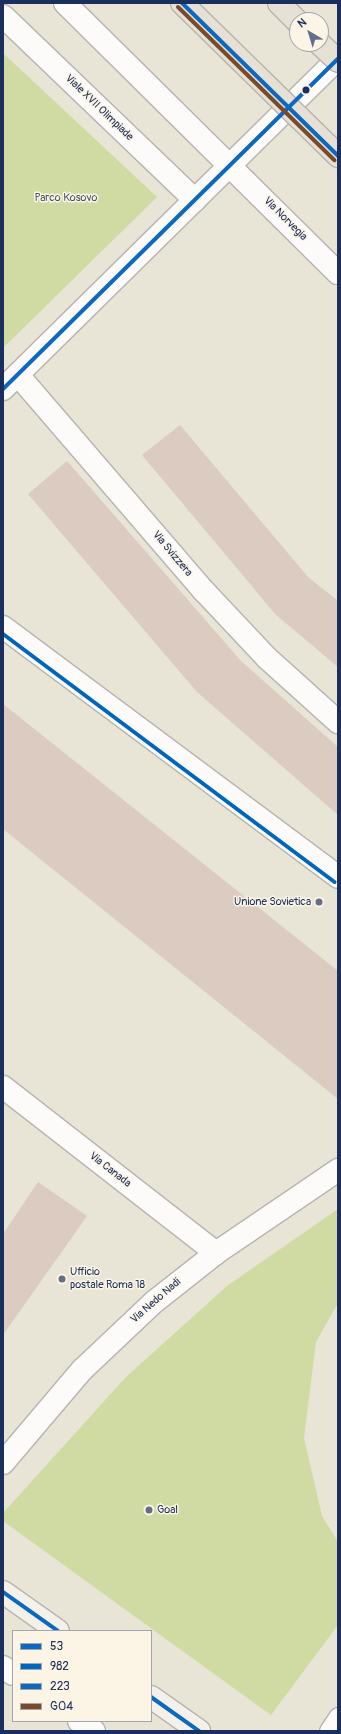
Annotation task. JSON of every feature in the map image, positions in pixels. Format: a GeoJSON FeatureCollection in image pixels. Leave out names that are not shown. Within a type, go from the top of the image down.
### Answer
{"type":"FeatureCollection","features":[{"type":"Feature","properties":{"kind":"main road"},"geometry":{"type":"LineString","coordinates":[[182,3],[338,156]]}},
{"type":"Feature","properties":{"kind":"main road"},"geometry":{"type":"LineString","coordinates":[[278,3],[289,13]]}},
{"type":"Feature","properties":{"kind":"main road"},"geometry":{"type":"LineString","coordinates":[[329,52],[338,60]]}},
{"type":"Feature","properties":{"kind":"street"},"geometry":{"type":"LineString","coordinates":[[3,8],[7,3]]}},
{"type":"Feature","properties":{"kind":"street","name":"Via Norvegia"},"geometry":{"type":"LineString","coordinates":[[65,3],[338,273]]}},
{"type":"Feature","properties":{"kind":"street","name":"Viale XVII Olimpiade"},"geometry":{"type":"LineString","coordinates":[[3,16],[195,200]]}},
{"type":"Feature","properties":{"kind":"street"},"geometry":{"type":"LineString","coordinates":[[10,382],[338,60]]}},
{"type":"Feature","properties":{"kind":"street","name":"Via Svizzera"},"geometry":{"type":"LineString","coordinates":[[10,382],[267,658],[338,722]]}},
{"type":"Feature","properties":{"kind":"street"},"geometry":{"type":"LineString","coordinates":[[3,627],[338,877]]}},
{"type":"Feature","properties":{"kind":"street","name":"Via Canada"},"geometry":{"type":"LineString","coordinates":[[3,1087],[216,1253]]}},
{"type":"Feature","properties":{"kind":"street","name":"Via Nedo Nadi"},"geometry":{"type":"LineString","coordinates":[[3,1463],[97,1354],[154,1302],[216,1253],[338,1170]]}},
{"type":"Feature","properties":{"kind":"street"},"geometry":{"type":"LineString","coordinates":[[3,1592],[57,1630]]}},
{"type":"Feature","properties":{"kind":"street"},"geometry":{"type":"LineString","coordinates":[[3,1668],[12,1673]]}},
{"type":"Feature","properties":{"kind":"street"},"geometry":{"type":"LineString","coordinates":[[152,1698],[199,1731]]}},
{"type":"Feature","properties":{"kind":"street"},"geometry":{"type":"LineString","coordinates":[[80,1722],[94,1731]]}},
{"type":"Feature","properties":{"kind":"lane"},"geometry":{"type":"LineString","coordinates":[[328,1731],[338,1716]]}},
{"type":"Feature","properties":{"kind":"green space","name":"Parco Kosovo"},"geometry":{"type":"Polygon","coordinates":[[[4,54],[157,197],[3,348],[3,55],[4,54]]]}},
{"type":"Feature","properties":{"kind":"green space"},"geometry":{"type":"Polygon","coordinates":[[[338,1209],[338,1303],[316,1342],[304,1438],[322,1516],[338,1542],[338,1625],[271,1715],[3,1521],[3,1513],[126,1377],[227,1286],[338,1209]]]}},
{"type":"Feature","properties":{"kind":"building"},"geometry":{"type":"Polygon","coordinates":[[[180,425],[308,577],[338,601],[338,667],[276,615],[142,455],[180,425]]]}},
{"type":"Feature","properties":{"kind":"building"},"geometry":{"type":"Polygon","coordinates":[[[67,461],[241,661],[338,747],[338,815],[197,692],[28,494],[67,461]]]}},
{"type":"Feature","properties":{"kind":"building"},"geometry":{"type":"Polygon","coordinates":[[[3,704],[338,971],[338,1099],[3,829],[3,704]]]}},
{"type":"Feature","properties":{"kind":"building"},"geometry":{"type":"Polygon","coordinates":[[[38,1182],[87,1216],[3,1335],[3,1234],[38,1182]]]}},
{"type":"Feature","properties":{"kind":"transit line","name":"223"},"geometry":{"type":"LineString","coordinates":[[182,3],[338,156]]}},
{"type":"Feature","properties":{"kind":"transit line","name":"G04"},"geometry":{"type":"LineString","coordinates":[[178,7],[334,160]]}},
{"type":"Feature","properties":{"kind":"transit line","name":"53"},"geometry":{"type":"LineString","coordinates":[[3,389],[338,59]]}},
{"type":"Feature","properties":{"kind":"transit line","name":"982"},"geometry":{"type":"LineString","coordinates":[[3,634],[334,882]]}},
{"type":"Feature","properties":{"kind":"transit line","name":"53"},"geometry":{"type":"LineString","coordinates":[[3,1592],[57,1630]]}},
{"type":"Feature","properties":{"kind":"transit line","name":"53"},"geometry":{"type":"LineString","coordinates":[[152,1698],[199,1731]]}},
{"type":"Feature","properties":{"kind":"place","name":"Unione Sovietica"},"geometry":{"type":"Point","coordinates":[319,902]}},
{"type":"Feature","properties":{"kind":"place","name":"Ufficio postale Roma 18"},"geometry":{"type":"Point","coordinates":[62,1279]}},
{"type":"Feature","properties":{"kind":"place","name":"Goal"},"geometry":{"type":"Point","coordinates":[149,1510]}}]}
